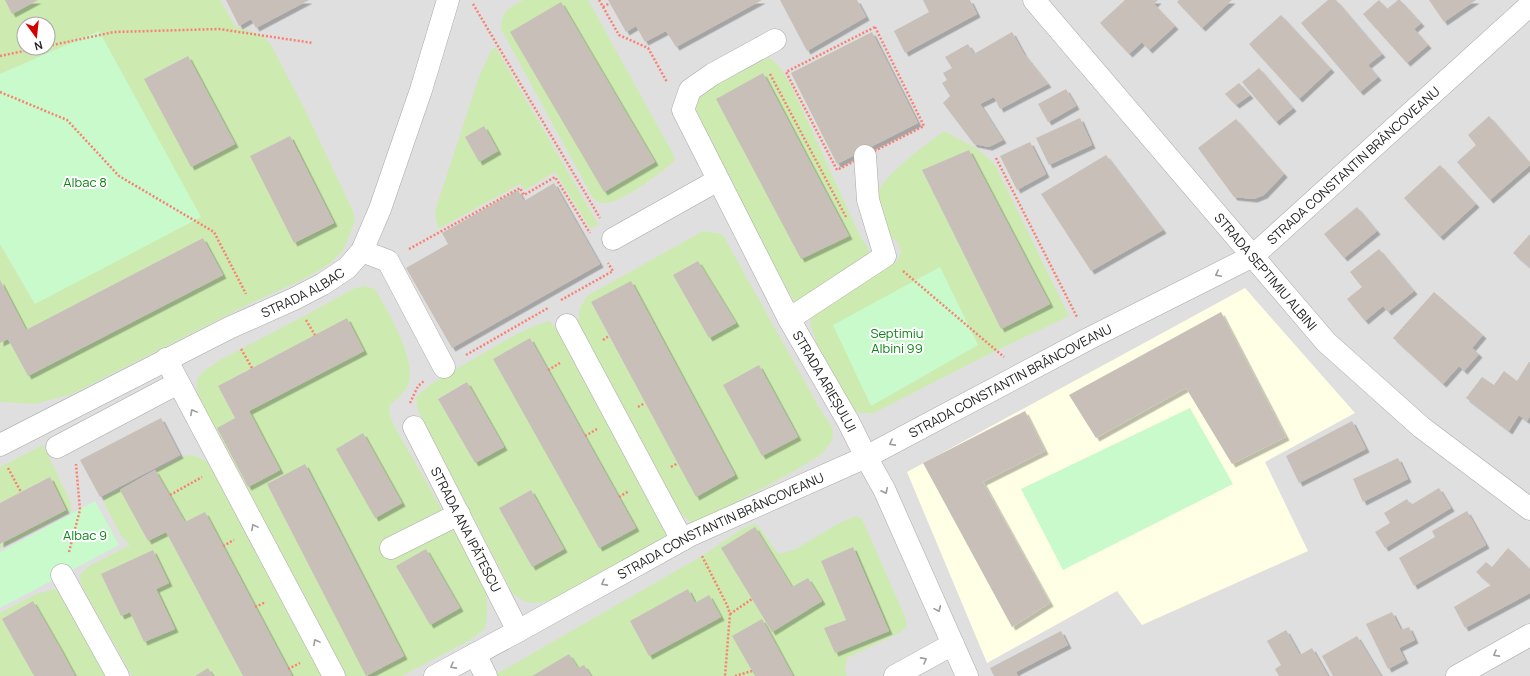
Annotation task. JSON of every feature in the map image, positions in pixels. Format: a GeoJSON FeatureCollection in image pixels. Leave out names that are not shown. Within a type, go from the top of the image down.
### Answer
{"type":"FeatureCollection","features":[{"type":"Feature","properties":{"kind":"street","name":"STRADA ALBAC"},"geometry":{"type":"LineString","coordinates":[[3,454],[166,359],[323,284],[347,268],[362,251],[380,209],[421,90],[448,0]]}},
{"type":"Feature","properties":{"kind":"street","name":"STRADA SEPTIMIU ALBINI"},"geometry":{"type":"LineString","coordinates":[[1034,0],[1326,342],[1420,427],[1530,509]]}},
{"type":"Feature","properties":{"kind":"street","name":"STRADA CONSTANTIN BRÂNCOVEANU"},"geometry":{"type":"LineString","coordinates":[[434,676],[687,537],[866,457],[1088,339],[1253,256],[1530,5]]}},
{"type":"Feature","properties":{"kind":"street"},"geometry":{"type":"LineString","coordinates":[[686,100],[713,74],[775,40]]}},
{"type":"Feature","properties":{"kind":"street","name":"STRADA ARIEȘULUI"},"geometry":{"type":"LineString","coordinates":[[686,100],[718,180],[789,319],[848,421],[884,489],[967,676]]}},
{"type":"Feature","properties":{"kind":"street"},"geometry":{"type":"LineString","coordinates":[[789,319],[885,256],[868,200],[865,156]]}},
{"type":"Feature","properties":{"kind":"street"},"geometry":{"type":"LineString","coordinates":[[603,245],[718,180]]}},
{"type":"Feature","properties":{"kind":"street"},"geometry":{"type":"LineString","coordinates":[[362,251],[388,261],[444,367]]}},
{"type":"Feature","properties":{"kind":"street"},"geometry":{"type":"LineString","coordinates":[[567,325],[687,537]]}},
{"type":"Feature","properties":{"kind":"street"},"geometry":{"type":"LineString","coordinates":[[166,359],[334,676]]}},
{"type":"Feature","properties":{"kind":"street"},"geometry":{"type":"LineString","coordinates":[[65,443],[178,383]]}},
{"type":"Feature","properties":{"kind":"street","name":"STRADA ANA IPĂTESCU"},"geometry":{"type":"LineString","coordinates":[[414,427],[518,631]]}},
{"type":"Feature","properties":{"kind":"street"},"geometry":{"type":"LineString","coordinates":[[391,548],[458,514]]}},
{"type":"Feature","properties":{"kind":"street"},"geometry":{"type":"LineString","coordinates":[[62,575],[118,676]]}},
{"type":"Feature","properties":{"kind":"street"},"geometry":{"type":"LineString","coordinates":[[1457,676],[1530,635]]}},
{"type":"Feature","properties":{"kind":"street"},"geometry":{"type":"LineString","coordinates":[[895,676],[953,644]]}},
{"type":"Feature","properties":{"kind":"street"},"geometry":{"type":"LineString","coordinates":[[475,654],[486,676]]}},
{"type":"Feature","properties":{"kind":"path"},"geometry":{"type":"LineString","coordinates":[[470,0],[603,245],[613,271],[559,302]]}},
{"type":"Feature","properties":{"kind":"path"},"geometry":{"type":"LineString","coordinates":[[599,0],[619,35],[648,48],[686,100]]}},
{"type":"Feature","properties":{"kind":"path"},"geometry":{"type":"LineString","coordinates":[[603,7],[610,3]]}},
{"type":"Feature","properties":{"kind":"path"},"geometry":{"type":"LineString","coordinates":[[875,27],[924,126],[865,156],[837,170],[786,72],[875,27]]}},
{"type":"Feature","properties":{"kind":"path"},"geometry":{"type":"LineString","coordinates":[[56,44],[114,32],[219,29],[312,43]]}},
{"type":"Feature","properties":{"kind":"path"},"geometry":{"type":"LineString","coordinates":[[0,56],[16,53]]}},
{"type":"Feature","properties":{"kind":"path"},"geometry":{"type":"LineString","coordinates":[[0,92],[67,120],[119,176],[214,232],[258,315]]}},
{"type":"Feature","properties":{"kind":"path"},"geometry":{"type":"LineString","coordinates":[[996,158],[1088,339]]}},
{"type":"Feature","properties":{"kind":"path"},"geometry":{"type":"LineString","coordinates":[[388,261],[520,188],[524,195],[555,177],[603,245]]}},
{"type":"Feature","properties":{"kind":"path"},"geometry":{"type":"LineString","coordinates":[[414,427],[409,406],[418,386],[444,367],[552,306]]}},
{"type":"Feature","properties":{"kind":"path"},"geometry":{"type":"LineString","coordinates":[[62,575],[80,510],[65,443]]}},
{"type":"Feature","properties":{"kind":"path"},"geometry":{"type":"LineString","coordinates":[[3,454],[21,492]]}},
{"type":"Feature","properties":{"kind":"path"},"geometry":{"type":"LineString","coordinates":[[687,537],[727,605],[730,614],[725,676]]}},
{"type":"Feature","properties":{"kind":"path"},"geometry":{"type":"LineString","coordinates":[[730,614],[752,600]]}},
{"type":"Feature","properties":{"kind":"path"},"geometry":{"type":"LineString","coordinates":[[735,676],[752,671]]}},
{"type":"Feature","properties":{"kind":"shaded area"},"geometry":{"type":"Polygon","coordinates":[[[0,0],[1530,0],[1530,676],[0,676],[0,0]]]}},
{"type":"Feature","properties":{"kind":"shaded area"},"geometry":{"type":"Polygon","coordinates":[[[1245,288],[1355,413],[1265,462],[1308,551],[1142,625],[1117,591],[987,663],[907,472],[1245,288]]]}},
{"type":"Feature","properties":{"kind":"green space"},"geometry":{"type":"Polygon","coordinates":[[[0,0],[5,0],[12,13],[38,0],[220,0],[235,26],[263,36],[271,45],[303,106],[353,211],[355,221],[343,251],[329,264],[306,278],[251,303],[72,394],[35,404],[0,402],[0,343],[8,339],[28,376],[223,275],[203,238],[26,330],[0,280],[0,244],[35,304],[99,31],[56,50],[56,16],[16,16],[16,56],[41,56],[0,74],[0,0]],[[187,56],[144,79],[192,167],[235,144],[187,56]],[[290,136],[251,156],[294,243],[334,223],[290,136]]]}},
{"type":"Feature","properties":{"kind":"green space"},"geometry":{"type":"Polygon","coordinates":[[[523,0],[588,0],[672,152],[675,160],[670,165],[645,184],[627,195],[611,202],[600,203],[593,198],[501,29],[502,18],[506,11],[523,0]]]}},
{"type":"Feature","properties":{"kind":"green space","name":"Albac 8"},"geometry":{"type":"Polygon","coordinates":[[[99,31],[201,217],[35,304],[0,244],[0,74],[41,56],[56,56],[56,50],[99,31]]]}},
{"type":"Feature","properties":{"kind":"green space"},"geometry":{"type":"Polygon","coordinates":[[[496,48],[598,224],[591,229],[555,172],[525,190],[520,184],[438,229],[435,211],[480,74],[492,49],[496,48]],[[484,126],[465,137],[479,161],[497,151],[484,126]]]}},
{"type":"Feature","properties":{"kind":"green space"},"geometry":{"type":"Polygon","coordinates":[[[769,57],[778,65],[791,85],[859,234],[868,248],[870,258],[808,298],[794,301],[749,221],[698,120],[696,107],[698,97],[715,84],[769,57]],[[763,73],[717,99],[849,236],[763,73]]]}},
{"type":"Feature","properties":{"kind":"green space"},"geometry":{"type":"Polygon","coordinates":[[[944,131],[979,150],[995,165],[1069,316],[985,356],[874,413],[859,413],[852,408],[818,346],[810,324],[812,314],[898,260],[901,252],[899,244],[891,237],[882,223],[872,201],[886,180],[904,162],[944,131]],[[969,150],[922,170],[1001,329],[1050,304],[969,150]]]}},
{"type":"Feature","properties":{"kind":"green space"},"geometry":{"type":"Polygon","coordinates":[[[703,231],[722,234],[821,411],[832,427],[833,439],[822,454],[794,471],[703,519],[691,522],[680,513],[578,323],[580,308],[587,296],[703,231]],[[698,261],[673,275],[709,338],[736,323],[698,261]],[[631,281],[591,303],[696,496],[735,475],[631,281]],[[759,366],[723,385],[762,456],[798,436],[759,366]]]}},
{"type":"Feature","properties":{"kind":"green space","name":"Septimiu Albini 99"},"geometry":{"type":"Polygon","coordinates":[[[940,267],[978,345],[871,406],[833,325],[940,267]]]}},
{"type":"Feature","properties":{"kind":"green space"},"geometry":{"type":"Polygon","coordinates":[[[364,286],[375,289],[394,323],[406,351],[410,377],[405,390],[390,405],[389,412],[394,426],[478,572],[487,600],[485,629],[468,641],[402,676],[339,676],[197,399],[197,379],[205,370],[220,360],[353,289],[364,286]],[[346,319],[218,386],[235,418],[217,428],[248,486],[280,470],[249,411],[346,319]],[[363,433],[337,449],[375,517],[363,433]],[[305,464],[267,484],[366,675],[404,656],[305,464]],[[426,549],[396,566],[430,625],[460,608],[426,549]]]}},
{"type":"Feature","properties":{"kind":"green space"},"geometry":{"type":"Polygon","coordinates":[[[549,321],[568,343],[668,532],[667,538],[553,599],[532,603],[513,594],[418,411],[416,398],[429,386],[445,376],[512,337],[539,324],[549,321]],[[531,338],[493,359],[600,548],[636,528],[531,338]],[[467,382],[438,398],[475,463],[504,446],[467,382]],[[531,490],[499,508],[532,567],[564,549],[531,490]]]}},
{"type":"Feature","properties":{"kind":"green space"},"geometry":{"type":"Polygon","coordinates":[[[1190,408],[1233,484],[1063,570],[1021,489],[1190,408]]]}},
{"type":"Feature","properties":{"kind":"green space"},"geometry":{"type":"Polygon","coordinates":[[[43,445],[71,503],[71,511],[0,548],[0,544],[66,510],[50,477],[0,503],[0,467],[43,445]]]}},
{"type":"Feature","properties":{"kind":"green space"},"geometry":{"type":"Polygon","coordinates":[[[192,455],[205,460],[214,471],[325,676],[292,676],[205,512],[185,522],[155,470],[183,456],[192,455]]]}},
{"type":"Feature","properties":{"kind":"green space"},"geometry":{"type":"Polygon","coordinates":[[[144,476],[120,490],[148,541],[166,532],[243,676],[213,676],[208,668],[195,676],[132,676],[82,587],[79,576],[87,567],[130,545],[122,537],[103,501],[106,496],[144,476]],[[153,550],[101,574],[121,616],[130,612],[144,642],[158,636],[156,589],[168,583],[153,550]]]}},
{"type":"Feature","properties":{"kind":"green space","name":"Albac 9"},"geometry":{"type":"Polygon","coordinates":[[[95,501],[119,545],[0,608],[0,552],[95,501]]]}},
{"type":"Feature","properties":{"kind":"green space"},"geometry":{"type":"Polygon","coordinates":[[[857,516],[862,519],[906,619],[907,626],[901,632],[847,658],[845,670],[847,676],[591,676],[584,665],[578,668],[569,654],[532,676],[493,676],[702,556],[737,532],[755,523],[779,554],[796,549],[839,523],[857,516]],[[755,527],[721,548],[772,632],[822,601],[808,578],[792,587],[755,527]],[[853,547],[821,561],[846,620],[825,628],[889,631],[853,547]],[[688,589],[630,621],[649,656],[709,595],[695,603],[688,589]]]}},
{"type":"Feature","properties":{"kind":"green space"},"geometry":{"type":"Polygon","coordinates":[[[57,589],[63,590],[109,676],[75,676],[33,601],[2,619],[34,676],[0,676],[0,613],[36,594],[57,589]]]}},
{"type":"Feature","properties":{"kind":"building"},"geometry":{"type":"Polygon","coordinates":[[[5,0],[38,0],[12,14],[5,0]]]}},
{"type":"Feature","properties":{"kind":"building"},"geometry":{"type":"Polygon","coordinates":[[[226,0],[309,0],[256,28],[251,19],[239,26],[226,0]]]}},
{"type":"Feature","properties":{"kind":"building"},"geometry":{"type":"Polygon","coordinates":[[[608,0],[762,0],[676,47],[666,31],[645,42],[636,26],[626,32],[608,0]]]}},
{"type":"Feature","properties":{"kind":"building"},"geometry":{"type":"Polygon","coordinates":[[[780,0],[857,0],[866,17],[807,51],[780,0]]]}},
{"type":"Feature","properties":{"kind":"building"},"geometry":{"type":"Polygon","coordinates":[[[923,0],[970,0],[977,14],[905,53],[894,31],[929,12],[923,0]]]}},
{"type":"Feature","properties":{"kind":"building"},"geometry":{"type":"Polygon","coordinates":[[[1125,0],[1158,0],[1154,4],[1175,26],[1149,50],[1142,42],[1129,54],[1100,23],[1125,0]]]}},
{"type":"Feature","properties":{"kind":"building"},"geometry":{"type":"Polygon","coordinates":[[[1179,0],[1232,0],[1202,28],[1177,2],[1179,0]]]}},
{"type":"Feature","properties":{"kind":"building"},"geometry":{"type":"Polygon","coordinates":[[[1328,0],[1336,0],[1382,54],[1368,65],[1378,77],[1360,92],[1301,23],[1328,0]]]}},
{"type":"Feature","properties":{"kind":"building"},"geometry":{"type":"Polygon","coordinates":[[[1379,0],[1387,9],[1400,0],[1421,23],[1414,29],[1428,45],[1407,63],[1363,14],[1379,0]]]}},
{"type":"Feature","properties":{"kind":"building"},"geometry":{"type":"Polygon","coordinates":[[[1429,0],[1476,0],[1444,22],[1429,0]]]}},
{"type":"Feature","properties":{"kind":"building"},"geometry":{"type":"Polygon","coordinates":[[[561,2],[655,162],[604,192],[510,32],[561,2]]]}},
{"type":"Feature","properties":{"kind":"building"},"geometry":{"type":"Polygon","coordinates":[[[1281,15],[1331,69],[1299,99],[1249,44],[1281,15]]]}},
{"type":"Feature","properties":{"kind":"building"},"geometry":{"type":"Polygon","coordinates":[[[872,32],[918,123],[837,164],[791,73],[872,32]]]}},
{"type":"Feature","properties":{"kind":"building"},"geometry":{"type":"Polygon","coordinates":[[[1012,32],[1024,54],[1048,84],[1000,109],[994,97],[980,104],[1003,140],[989,147],[974,144],[943,103],[950,96],[942,83],[947,80],[943,73],[952,68],[945,57],[968,44],[974,54],[1012,32]]]}},
{"type":"Feature","properties":{"kind":"building"},"geometry":{"type":"Polygon","coordinates":[[[188,56],[235,144],[191,167],[144,79],[188,56]]]}},
{"type":"Feature","properties":{"kind":"building"},"geometry":{"type":"Polygon","coordinates":[[[1259,68],[1293,108],[1276,122],[1242,82],[1259,68]]]}},
{"type":"Feature","properties":{"kind":"building"},"geometry":{"type":"Polygon","coordinates":[[[763,73],[849,236],[801,259],[716,99],[763,73]]]}},
{"type":"Feature","properties":{"kind":"building"},"geometry":{"type":"Polygon","coordinates":[[[1239,83],[1250,95],[1236,105],[1225,94],[1239,83]]]}},
{"type":"Feature","properties":{"kind":"building"},"geometry":{"type":"Polygon","coordinates":[[[1066,89],[1076,106],[1048,122],[1038,104],[1066,89]]]}},
{"type":"Feature","properties":{"kind":"building"},"geometry":{"type":"Polygon","coordinates":[[[1489,116],[1530,163],[1530,165],[1490,200],[1457,162],[1476,145],[1468,135],[1489,116]]]}},
{"type":"Feature","properties":{"kind":"building"},"geometry":{"type":"Polygon","coordinates":[[[1080,118],[1092,145],[1049,165],[1036,138],[1080,118]]]}},
{"type":"Feature","properties":{"kind":"building"},"geometry":{"type":"Polygon","coordinates":[[[1236,119],[1284,174],[1264,195],[1254,199],[1234,197],[1198,148],[1236,119]]]}},
{"type":"Feature","properties":{"kind":"building"},"geometry":{"type":"Polygon","coordinates":[[[484,126],[498,151],[479,162],[465,137],[484,126]]]}},
{"type":"Feature","properties":{"kind":"building"},"geometry":{"type":"Polygon","coordinates":[[[290,136],[334,223],[294,243],[250,156],[290,136]]]}},
{"type":"Feature","properties":{"kind":"building"},"geometry":{"type":"Polygon","coordinates":[[[1030,142],[1046,174],[1017,190],[1000,156],[1030,142]]]}},
{"type":"Feature","properties":{"kind":"building"},"geometry":{"type":"Polygon","coordinates":[[[969,150],[1050,304],[1001,329],[922,170],[969,150]]]}},
{"type":"Feature","properties":{"kind":"building"},"geometry":{"type":"Polygon","coordinates":[[[1106,155],[1163,230],[1091,271],[1041,194],[1106,155]]]}},
{"type":"Feature","properties":{"kind":"building"},"geometry":{"type":"Polygon","coordinates":[[[1440,165],[1476,204],[1440,237],[1404,198],[1440,165]]]}},
{"type":"Feature","properties":{"kind":"building"},"geometry":{"type":"Polygon","coordinates":[[[554,183],[600,264],[452,348],[406,268],[448,244],[442,233],[518,190],[524,201],[554,183]]]}},
{"type":"Feature","properties":{"kind":"building"},"geometry":{"type":"Polygon","coordinates":[[[1357,207],[1377,231],[1344,258],[1324,234],[1357,207]]]}},
{"type":"Feature","properties":{"kind":"building"},"geometry":{"type":"Polygon","coordinates":[[[1530,234],[1530,268],[1513,253],[1530,234]]]}},
{"type":"Feature","properties":{"kind":"building"},"geometry":{"type":"Polygon","coordinates":[[[203,238],[223,275],[28,376],[8,339],[0,343],[0,280],[26,330],[203,238]]]}},
{"type":"Feature","properties":{"kind":"building"},"geometry":{"type":"Polygon","coordinates":[[[1379,249],[1414,291],[1388,312],[1383,306],[1365,321],[1347,299],[1362,287],[1350,272],[1379,249]]]}},
{"type":"Feature","properties":{"kind":"building"},"geometry":{"type":"Polygon","coordinates":[[[698,261],[736,323],[709,338],[673,275],[698,261]]]}},
{"type":"Feature","properties":{"kind":"building"},"geometry":{"type":"Polygon","coordinates":[[[631,281],[735,475],[696,497],[591,302],[631,281]]]}},
{"type":"Feature","properties":{"kind":"building"},"geometry":{"type":"Polygon","coordinates":[[[1434,292],[1483,335],[1472,348],[1479,354],[1464,371],[1459,366],[1443,384],[1393,338],[1434,292]]]}},
{"type":"Feature","properties":{"kind":"building"},"geometry":{"type":"Polygon","coordinates":[[[1221,312],[1286,437],[1232,464],[1186,388],[1096,438],[1069,395],[1221,312]]]}},
{"type":"Feature","properties":{"kind":"building"},"geometry":{"type":"Polygon","coordinates":[[[347,318],[364,351],[249,411],[280,470],[248,487],[217,428],[235,418],[218,386],[347,318]]]}},
{"type":"Feature","properties":{"kind":"building"},"geometry":{"type":"Polygon","coordinates":[[[530,338],[636,528],[599,548],[493,359],[530,338]]]}},
{"type":"Feature","properties":{"kind":"building"},"geometry":{"type":"Polygon","coordinates":[[[1529,362],[1530,416],[1527,421],[1519,415],[1509,431],[1466,398],[1482,377],[1494,385],[1504,371],[1517,381],[1529,362]]]}},
{"type":"Feature","properties":{"kind":"building"},"geometry":{"type":"Polygon","coordinates":[[[759,365],[798,437],[762,456],[723,385],[759,365]]]}},
{"type":"Feature","properties":{"kind":"building"},"geometry":{"type":"Polygon","coordinates":[[[467,382],[504,447],[475,463],[438,399],[467,382]]]}},
{"type":"Feature","properties":{"kind":"building"},"geometry":{"type":"Polygon","coordinates":[[[1025,411],[1045,451],[983,482],[1050,603],[1012,627],[923,463],[1025,411]]]}},
{"type":"Feature","properties":{"kind":"building"},"geometry":{"type":"Polygon","coordinates":[[[161,418],[180,455],[100,497],[80,460],[161,418]]]}},
{"type":"Feature","properties":{"kind":"building"},"geometry":{"type":"Polygon","coordinates":[[[1352,421],[1366,449],[1299,483],[1286,456],[1352,421]]]}},
{"type":"Feature","properties":{"kind":"building"},"geometry":{"type":"Polygon","coordinates":[[[363,433],[402,503],[375,518],[336,449],[363,433]]]}},
{"type":"Feature","properties":{"kind":"building"},"geometry":{"type":"Polygon","coordinates":[[[1398,458],[1408,479],[1363,502],[1353,479],[1398,458]]]}},
{"type":"Feature","properties":{"kind":"building"},"geometry":{"type":"Polygon","coordinates":[[[305,464],[404,656],[366,676],[267,484],[305,464]]]}},
{"type":"Feature","properties":{"kind":"building"},"geometry":{"type":"Polygon","coordinates":[[[155,470],[185,522],[205,512],[292,676],[243,676],[166,532],[148,541],[120,490],[155,470]]]}},
{"type":"Feature","properties":{"kind":"building"},"geometry":{"type":"Polygon","coordinates":[[[50,477],[66,510],[0,544],[0,503],[50,477]]]}},
{"type":"Feature","properties":{"kind":"building"},"geometry":{"type":"Polygon","coordinates":[[[1439,488],[1451,508],[1385,548],[1375,532],[1390,523],[1384,513],[1407,499],[1411,505],[1439,488]]]}},
{"type":"Feature","properties":{"kind":"building"},"geometry":{"type":"Polygon","coordinates":[[[531,490],[564,549],[532,567],[499,508],[531,490]]]}},
{"type":"Feature","properties":{"kind":"building"},"geometry":{"type":"Polygon","coordinates":[[[1467,511],[1486,545],[1414,586],[1399,558],[1435,537],[1432,531],[1467,511]]]}},
{"type":"Feature","properties":{"kind":"building"},"geometry":{"type":"Polygon","coordinates":[[[755,527],[792,587],[808,578],[822,601],[772,632],[721,548],[755,527]]]}},
{"type":"Feature","properties":{"kind":"building"},"geometry":{"type":"Polygon","coordinates":[[[853,547],[889,631],[835,653],[824,628],[846,620],[821,561],[853,547]]]}},
{"type":"Feature","properties":{"kind":"building"},"geometry":{"type":"Polygon","coordinates":[[[1508,548],[1530,569],[1530,593],[1465,628],[1454,607],[1491,585],[1476,572],[1486,562],[1492,567],[1508,548]]]}},
{"type":"Feature","properties":{"kind":"building"},"geometry":{"type":"Polygon","coordinates":[[[426,549],[460,608],[430,625],[396,566],[426,549]]]}},
{"type":"Feature","properties":{"kind":"building"},"geometry":{"type":"Polygon","coordinates":[[[153,550],[169,583],[156,589],[175,629],[144,642],[130,612],[121,616],[101,574],[153,550]]]}},
{"type":"Feature","properties":{"kind":"building"},"geometry":{"type":"Polygon","coordinates":[[[688,589],[695,603],[709,595],[721,617],[649,656],[630,621],[688,589]]]}},
{"type":"Feature","properties":{"kind":"building"},"geometry":{"type":"Polygon","coordinates":[[[33,601],[75,676],[34,676],[2,619],[33,601]]]}},
{"type":"Feature","properties":{"kind":"building"},"geometry":{"type":"Polygon","coordinates":[[[1392,612],[1401,630],[1409,627],[1415,640],[1399,648],[1405,660],[1388,669],[1366,624],[1392,612]]]}},
{"type":"Feature","properties":{"kind":"building"},"geometry":{"type":"Polygon","coordinates":[[[762,619],[793,676],[755,676],[732,636],[762,619]]]}},
{"type":"Feature","properties":{"kind":"building"},"geometry":{"type":"Polygon","coordinates":[[[1286,630],[1300,655],[1312,648],[1328,676],[1279,676],[1275,669],[1281,665],[1267,641],[1286,630]]]}},
{"type":"Feature","properties":{"kind":"building"},"geometry":{"type":"Polygon","coordinates":[[[1061,631],[1068,645],[1016,672],[1018,676],[994,676],[990,668],[1061,631]]]}},
{"type":"Feature","properties":{"kind":"building"},"geometry":{"type":"Polygon","coordinates":[[[1357,636],[1381,676],[1333,676],[1322,656],[1357,636]]]}},
{"type":"Feature","properties":{"kind":"building"},"geometry":{"type":"Polygon","coordinates":[[[569,654],[578,668],[584,665],[591,676],[532,676],[569,654]]]}},
{"type":"Feature","properties":{"kind":"building"},"geometry":{"type":"Polygon","coordinates":[[[208,668],[213,676],[195,676],[208,668]]]}}]}
